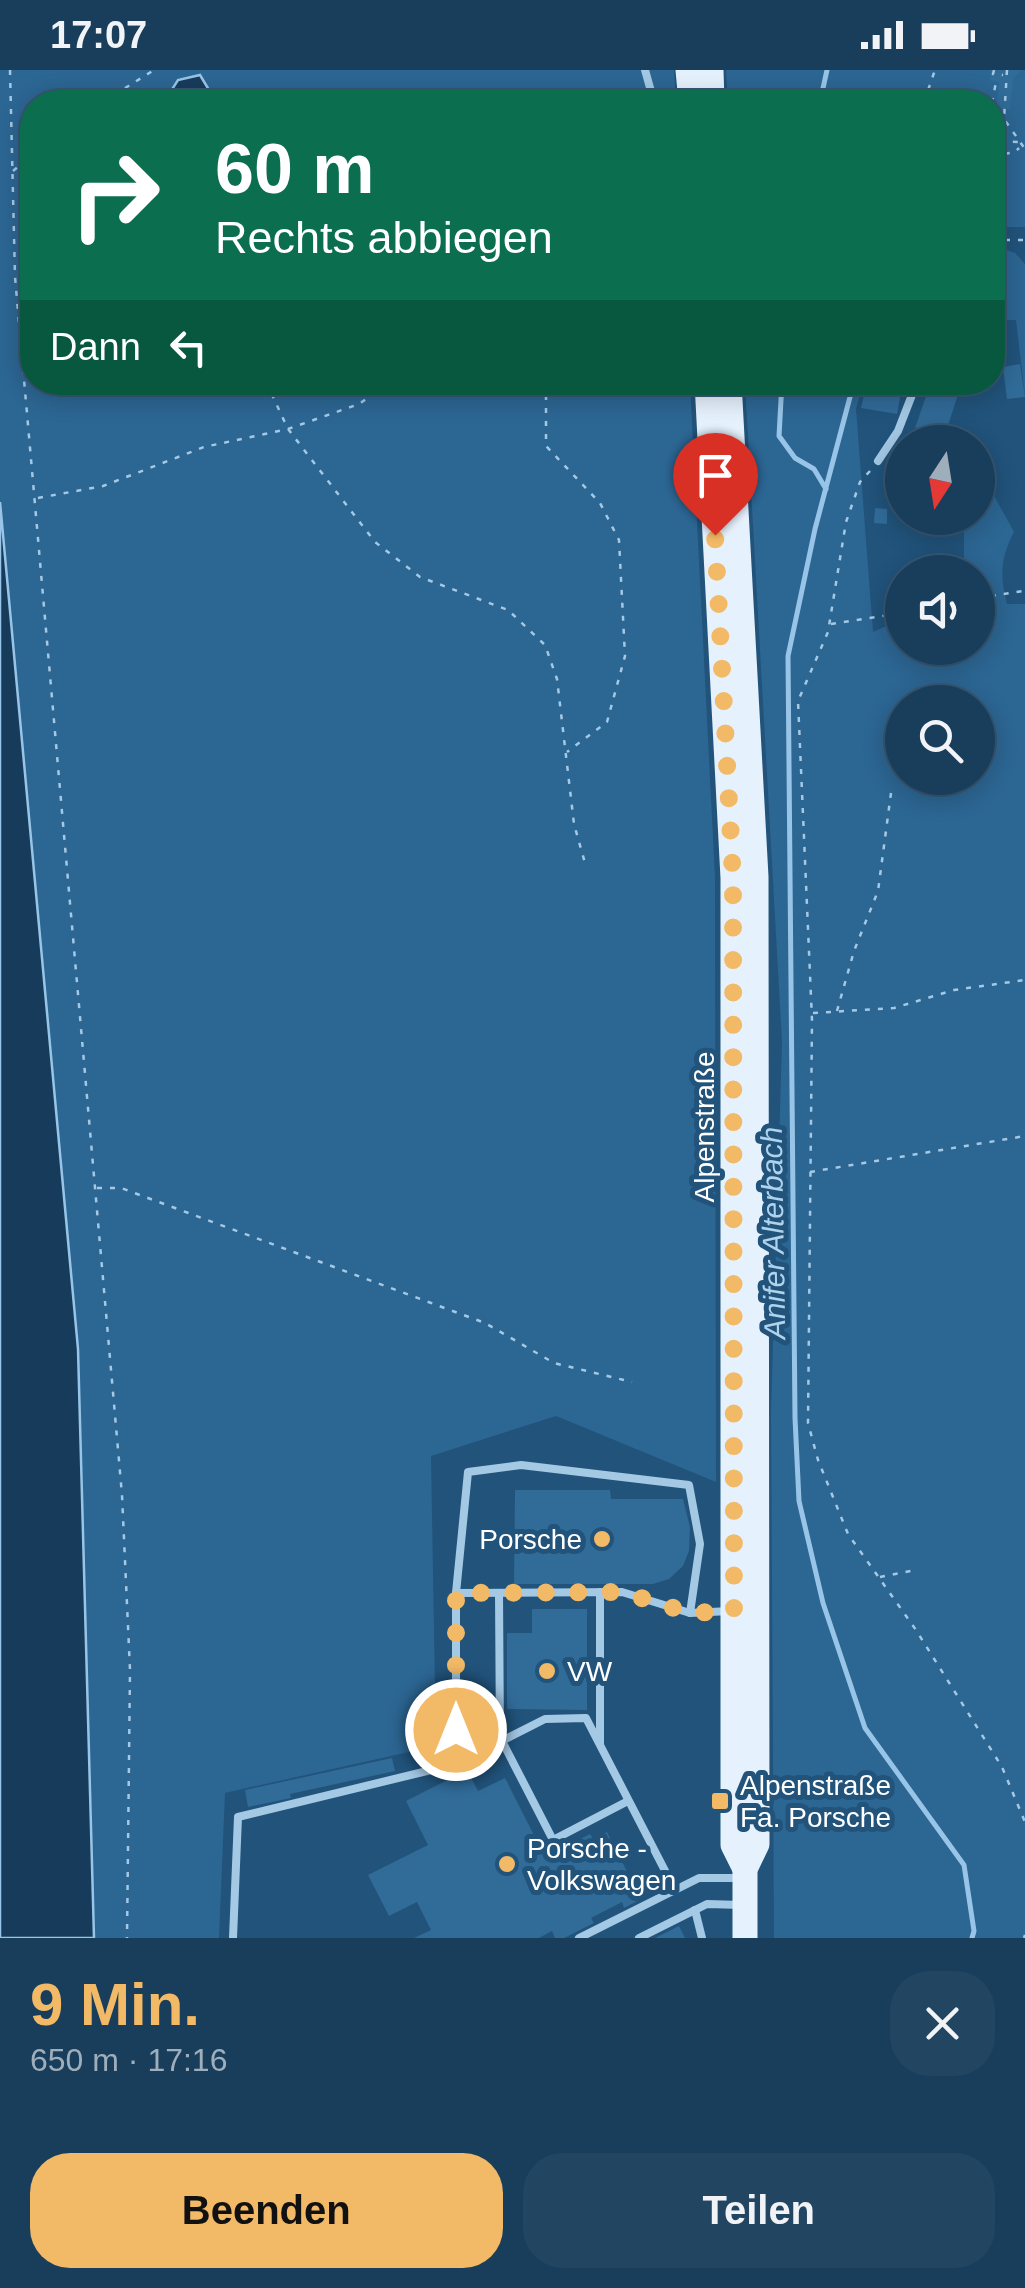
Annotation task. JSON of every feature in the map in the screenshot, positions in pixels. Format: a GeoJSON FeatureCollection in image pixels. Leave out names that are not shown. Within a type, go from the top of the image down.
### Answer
{"type":"FeatureCollection","features":[{"type":"Feature","properties":{"kind":"main road","name":"Alpenstraße"},"geometry":{"type":"LineString","coordinates":[[708,395],[733,878],[733,1845],[745,1874]]}},
{"type":"Feature","properties":{"kind":"main road","name":"Alpenstraße"},"geometry":{"type":"LineString","coordinates":[[730,395],[756,876],[756,1844],[745,1874],[745,1938]]}},
{"type":"Feature","properties":{"kind":"lane"},"geometry":{"type":"LineString","coordinates":[[878,461],[898,431],[911,395]]}},
{"type":"Feature","properties":{"kind":"lane"},"geometry":{"type":"LineString","coordinates":[[456,1764],[456,1593],[468,1472],[521,1465],[689,1485],[700,1544],[690,1613]]}},
{"type":"Feature","properties":{"kind":"lane"},"geometry":{"type":"LineString","coordinates":[[499,1592],[501,1741],[552,1840],[628,1801]]}},
{"type":"Feature","properties":{"kind":"lane"},"geometry":{"type":"LineString","coordinates":[[600,1592],[600,1747]]}},
{"type":"Feature","properties":{"kind":"lane"},"geometry":{"type":"LineString","coordinates":[[456,1593],[622,1592],[690,1613],[734,1611]]}},
{"type":"Feature","properties":{"kind":"lane"},"geometry":{"type":"LineString","coordinates":[[233,1938],[238,1817],[456,1764],[545,1718],[586,1718],[675,1890]]}},
{"type":"Feature","properties":{"kind":"lane"},"geometry":{"type":"LineString","coordinates":[[579,1938],[699,1878],[745,1874]]}},
{"type":"Feature","properties":{"kind":"lane"},"geometry":{"type":"LineString","coordinates":[[639,1938],[707,1904],[745,1904]]}},
{"type":"Feature","properties":{"kind":"lane"},"geometry":{"type":"LineString","coordinates":[[696,1910],[702,1938]]}},
{"type":"Feature","properties":{"kind":"path"},"geometry":{"type":"LineString","coordinates":[[10,70],[20,330]]}},
{"type":"Feature","properties":{"kind":"path"},"geometry":{"type":"LineString","coordinates":[[122,90],[154,70]]}},
{"type":"Feature","properties":{"kind":"path"},"geometry":{"type":"LineString","coordinates":[[994,70],[993,74],[1006,72]]}},
{"type":"Feature","properties":{"kind":"path"},"geometry":{"type":"LineString","coordinates":[[996,82],[996,90]]}},
{"type":"Feature","properties":{"kind":"path"},"geometry":{"type":"LineString","coordinates":[[1005,121],[1022,146]]}},
{"type":"Feature","properties":{"kind":"path"},"geometry":{"type":"LineString","coordinates":[[12,172],[20,165]]}},
{"type":"Feature","properties":{"kind":"path"},"geometry":{"type":"LineString","coordinates":[[26,395],[122,1495],[130,1670],[127,1938]]}},
{"type":"Feature","properties":{"kind":"path"},"geometry":{"type":"LineString","coordinates":[[272,395],[288,429],[375,542],[420,577],[508,610],[545,646],[557,679],[574,824],[584,863]]}},
{"type":"Feature","properties":{"kind":"path"},"geometry":{"type":"LineString","coordinates":[[36,498],[103,486],[204,447],[288,429],[359,404],[372,395]]}},
{"type":"Feature","properties":{"kind":"path"},"geometry":{"type":"LineString","coordinates":[[546,395],[546,446],[600,503],[619,540],[625,656],[607,722],[566,753]]}},
{"type":"Feature","properties":{"kind":"path"},"geometry":{"type":"LineString","coordinates":[[878,461],[860,482],[846,522],[830,624],[798,701],[811,1013],[808,1423],[818,1460],[848,1534],[916,1630],[1002,1768],[1025,1822]]}},
{"type":"Feature","properties":{"kind":"path"},"geometry":{"type":"LineString","coordinates":[[995,597],[1024,594]]}},
{"type":"Feature","properties":{"kind":"path"},"geometry":{"type":"LineString","coordinates":[[830,624],[885,616]]}},
{"type":"Feature","properties":{"kind":"path"},"geometry":{"type":"LineString","coordinates":[[837,1011],[854,951],[878,891],[890,795]]}},
{"type":"Feature","properties":{"kind":"path"},"geometry":{"type":"LineString","coordinates":[[811,1013],[894,1008],[954,990],[1025,980]]}},
{"type":"Feature","properties":{"kind":"path"},"geometry":{"type":"LineString","coordinates":[[809,1172],[1025,1136]]}},
{"type":"Feature","properties":{"kind":"path"},"geometry":{"type":"LineString","coordinates":[[95,1188],[121,1188],[484,1323],[554,1363],[632,1382]]}},
{"type":"Feature","properties":{"kind":"path"},"geometry":{"type":"LineString","coordinates":[[878,1577],[916,1570]]}},
{"type":"Feature","properties":{"kind":"shaded area"},"geometry":{"type":"Polygon","coordinates":[[[0,70],[674,70],[675,90],[20,90],[20,395],[691,395],[715,877],[716,1482],[556,1416],[431,1456],[436,1746],[225,1793],[219,1938],[94,1938],[78,1349],[0,502],[0,70]]]}},
{"type":"Feature","properties":{"kind":"shaded area"},"geometry":{"type":"Polygon","coordinates":[[[726,70],[1025,70],[1025,227],[1005,227],[1005,90],[727,90],[726,70]]]}},
{"type":"Feature","properties":{"kind":"shaded area"},"geometry":{"type":"Polygon","coordinates":[[[200,75],[209,90],[172,90],[178,80],[200,75]]]}},
{"type":"Feature","properties":{"kind":"shaded area"},"geometry":{"type":"Polygon","coordinates":[[[1005,249],[1015,253],[1025,264],[1025,396],[1016,320],[1005,320],[1005,249]]]}},
{"type":"Feature","properties":{"kind":"shaded area"},"geometry":{"type":"Polygon","coordinates":[[[746,395],[860,395],[856,409],[873,632],[885,627],[885,665],[995,665],[995,555],[964,555],[964,535],[995,535],[995,497],[1014,532],[1003,568],[1007,604],[1025,604],[1025,1938],[774,1938],[771,1413],[782,1042],[746,395]]]}},
{"type":"Feature","properties":{"kind":"shaded area"},"geometry":{"type":"Polygon","coordinates":[[[0,502],[78,1349],[94,1938],[0,1938],[0,502]]]}},
{"type":"Feature","properties":{"kind":"building"},"geometry":{"type":"Polygon","coordinates":[[[990,70],[1022,70],[1013,79],[1010,109],[1005,109],[1005,90],[998,90],[999,82],[990,81],[990,70]]]}},
{"type":"Feature","properties":{"kind":"building"},"geometry":{"type":"Polygon","coordinates":[[[1020,364],[1025,397],[1007,399],[1005,367],[1020,364]]]}},
{"type":"Feature","properties":{"kind":"building"},"geometry":{"type":"Polygon","coordinates":[[[864,395],[901,395],[897,414],[861,408],[864,395]]]}},
{"type":"Feature","properties":{"kind":"building"},"geometry":{"type":"Polygon","coordinates":[[[926,395],[958,395],[948,425],[916,425],[926,395]]]}},
{"type":"Feature","properties":{"kind":"building"},"geometry":{"type":"Polygon","coordinates":[[[875,508],[885,509],[885,524],[874,523],[875,508]]]}},
{"type":"Feature","properties":{"kind":"building","name":"Porsche"},"geometry":{"type":"Polygon","coordinates":[[[515,1490],[610,1490],[611,1499],[683,1499],[690,1527],[689,1551],[683,1566],[669,1579],[653,1584],[514,1584],[515,1490]]]}},
{"type":"Feature","properties":{"kind":"building","name":"VW"},"geometry":{"type":"Polygon","coordinates":[[[532,1609],[587,1609],[587,1710],[507,1709],[507,1633],[532,1633],[532,1609]]]}},
{"type":"Feature","properties":{"kind":"building"},"geometry":{"type":"Polygon","coordinates":[[[392,1758],[395,1771],[248,1807],[245,1790],[392,1758]]]}},
{"type":"Feature","properties":{"kind":"building","name":"Porsche - Volkswagen"},"geometry":{"type":"Polygon","coordinates":[[[467,1770],[478,1791],[505,1778],[537,1841],[545,1837],[553,1853],[590,1834],[593,1839],[607,1832],[641,1899],[624,1908],[622,1902],[591,1918],[594,1923],[564,1938],[555,1938],[552,1931],[539,1938],[414,1938],[431,1930],[417,1902],[389,1916],[368,1875],[428,1845],[406,1801],[467,1770]]]}},
{"type":"Feature","properties":{"kind":"building"},"geometry":{"type":"Polygon","coordinates":[[[679,1926],[685,1938],[655,1938],[679,1926]]]}},
{"type":"Feature","properties":{"kind":"waterway","name":"Anifer Alterbach"},"geometry":{"type":"LineString","coordinates":[[823,90],[827,70]]}},
{"type":"Feature","properties":{"kind":"waterway","name":"Anifer Alterbach"},"geometry":{"type":"LineString","coordinates":[[781,395],[779,436],[795,458],[814,469],[826,489]]}},
{"type":"Feature","properties":{"kind":"waterway","name":"Anifer Alterbach"},"geometry":{"type":"LineString","coordinates":[[851,395],[815,529],[788,656],[799,1501],[823,1603],[865,1728],[964,1865],[972,1938]]}},
{"type":"Feature","properties":{"kind":"place","name":"Porsche"},"geometry":{"type":"Point","coordinates":[602,1539]}},
{"type":"Feature","properties":{"kind":"place","name":"VW"},"geometry":{"type":"Point","coordinates":[547,1671]}},
{"type":"Feature","properties":{"kind":"place","name":"Alpenstraße Fa. Porsche"},"geometry":{"type":"Point","coordinates":[720,1801]}},
{"type":"Feature","properties":{"kind":"place","name":"Porsche - Volkswagen"},"geometry":{"type":"Point","coordinates":[507,1864]}},
{"type":"Feature","properties":{"kind":"route"},"geometry":{"type":"LineString","coordinates":[[456,1730],[456,1593],[622,1592],[690,1613],[734,1611],[733,878],[715,535]]}}]}
